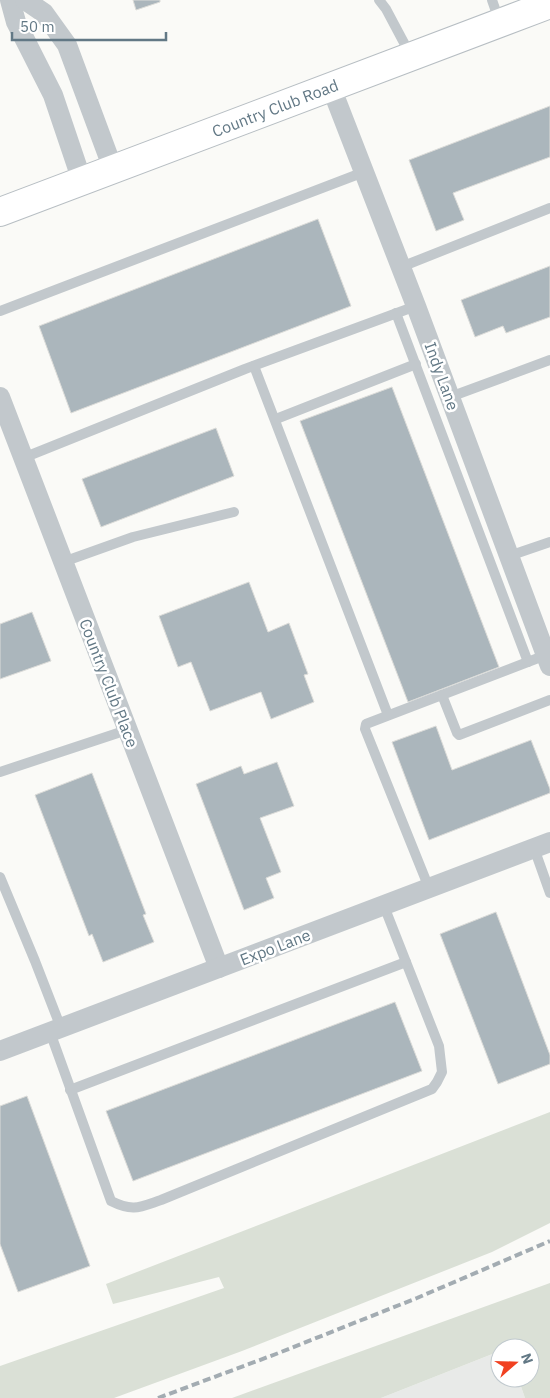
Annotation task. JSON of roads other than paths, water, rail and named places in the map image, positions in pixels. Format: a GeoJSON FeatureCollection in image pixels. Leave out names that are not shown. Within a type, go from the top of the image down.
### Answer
{"type":"FeatureCollection","features":[{"type":"Feature","properties":{"kind":"main road","name":"Country Club Road"},"geometry":{"type":"LineString","coordinates":[[0,212],[411,56],[496,12],[550,4]]}},
{"type":"Feature","properties":{"kind":"street"},"geometry":{"type":"LineString","coordinates":[[10,0],[16,22],[53,95],[82,181]]}},
{"type":"Feature","properties":{"kind":"street"},"geometry":{"type":"LineString","coordinates":[[25,0],[44,13],[67,45],[113,169]]}},
{"type":"Feature","properties":{"kind":"street","name":"Indy Lane"},"geometry":{"type":"LineString","coordinates":[[330,87],[416,306],[509,556],[541,661]]}},
{"type":"Feature","properties":{"kind":"street","name":"Country Club Place"},"geometry":{"type":"LineString","coordinates":[[0,397],[219,968]]}},
{"type":"Feature","properties":{"kind":"street","name":"Expo Lane"},"geometry":{"type":"LineString","coordinates":[[0,1051],[542,845]]}},
{"type":"Feature","properties":{"kind":"lane"},"geometry":{"type":"LineString","coordinates":[[380,0],[411,56]]}},
{"type":"Feature","properties":{"kind":"lane"},"geometry":{"type":"LineString","coordinates":[[0,311],[364,172]]}},
{"type":"Feature","properties":{"kind":"lane"},"geometry":{"type":"LineString","coordinates":[[401,267],[550,208]]}},
{"type":"Feature","properties":{"kind":"lane"},"geometry":{"type":"LineString","coordinates":[[23,458],[254,366],[416,306]]}},
{"type":"Feature","properties":{"kind":"lane"},"geometry":{"type":"LineString","coordinates":[[396,313],[541,661],[442,695],[366,724],[365,729],[429,888]]}},
{"type":"Feature","properties":{"kind":"lane"},"geometry":{"type":"LineString","coordinates":[[450,397],[550,360]]}},
{"type":"Feature","properties":{"kind":"lane"},"geometry":{"type":"LineString","coordinates":[[276,419],[416,364]]}},
{"type":"Feature","properties":{"kind":"lane"},"geometry":{"type":"LineString","coordinates":[[254,366],[276,419],[388,715]]}},
{"type":"Feature","properties":{"kind":"lane"},"geometry":{"type":"LineString","coordinates":[[63,562],[133,537],[234,512]]}},
{"type":"Feature","properties":{"kind":"lane"},"geometry":{"type":"LineString","coordinates":[[509,556],[550,542]]}},
{"type":"Feature","properties":{"kind":"lane"},"geometry":{"type":"LineString","coordinates":[[442,695],[459,735],[550,700]]}},
{"type":"Feature","properties":{"kind":"lane"},"geometry":{"type":"LineString","coordinates":[[0,772],[127,730]]}},
{"type":"Feature","properties":{"kind":"lane"},"geometry":{"type":"LineString","coordinates":[[542,845],[550,893]]}},
{"type":"Feature","properties":{"kind":"lane"},"geometry":{"type":"LineString","coordinates":[[0,878],[35,961],[70,1090],[111,1202],[120,1206],[135,1208],[162,1200],[432,1089],[442,1072],[439,1046],[384,906]]}},
{"type":"Feature","properties":{"kind":"lane"},"geometry":{"type":"LineString","coordinates":[[70,1090],[406,962]]}},
{"type":"Feature","properties":{"kind":"railway"},"geometry":{"type":"LineString","coordinates":[[158,1398],[417,1298],[550,1241]]}}]}
